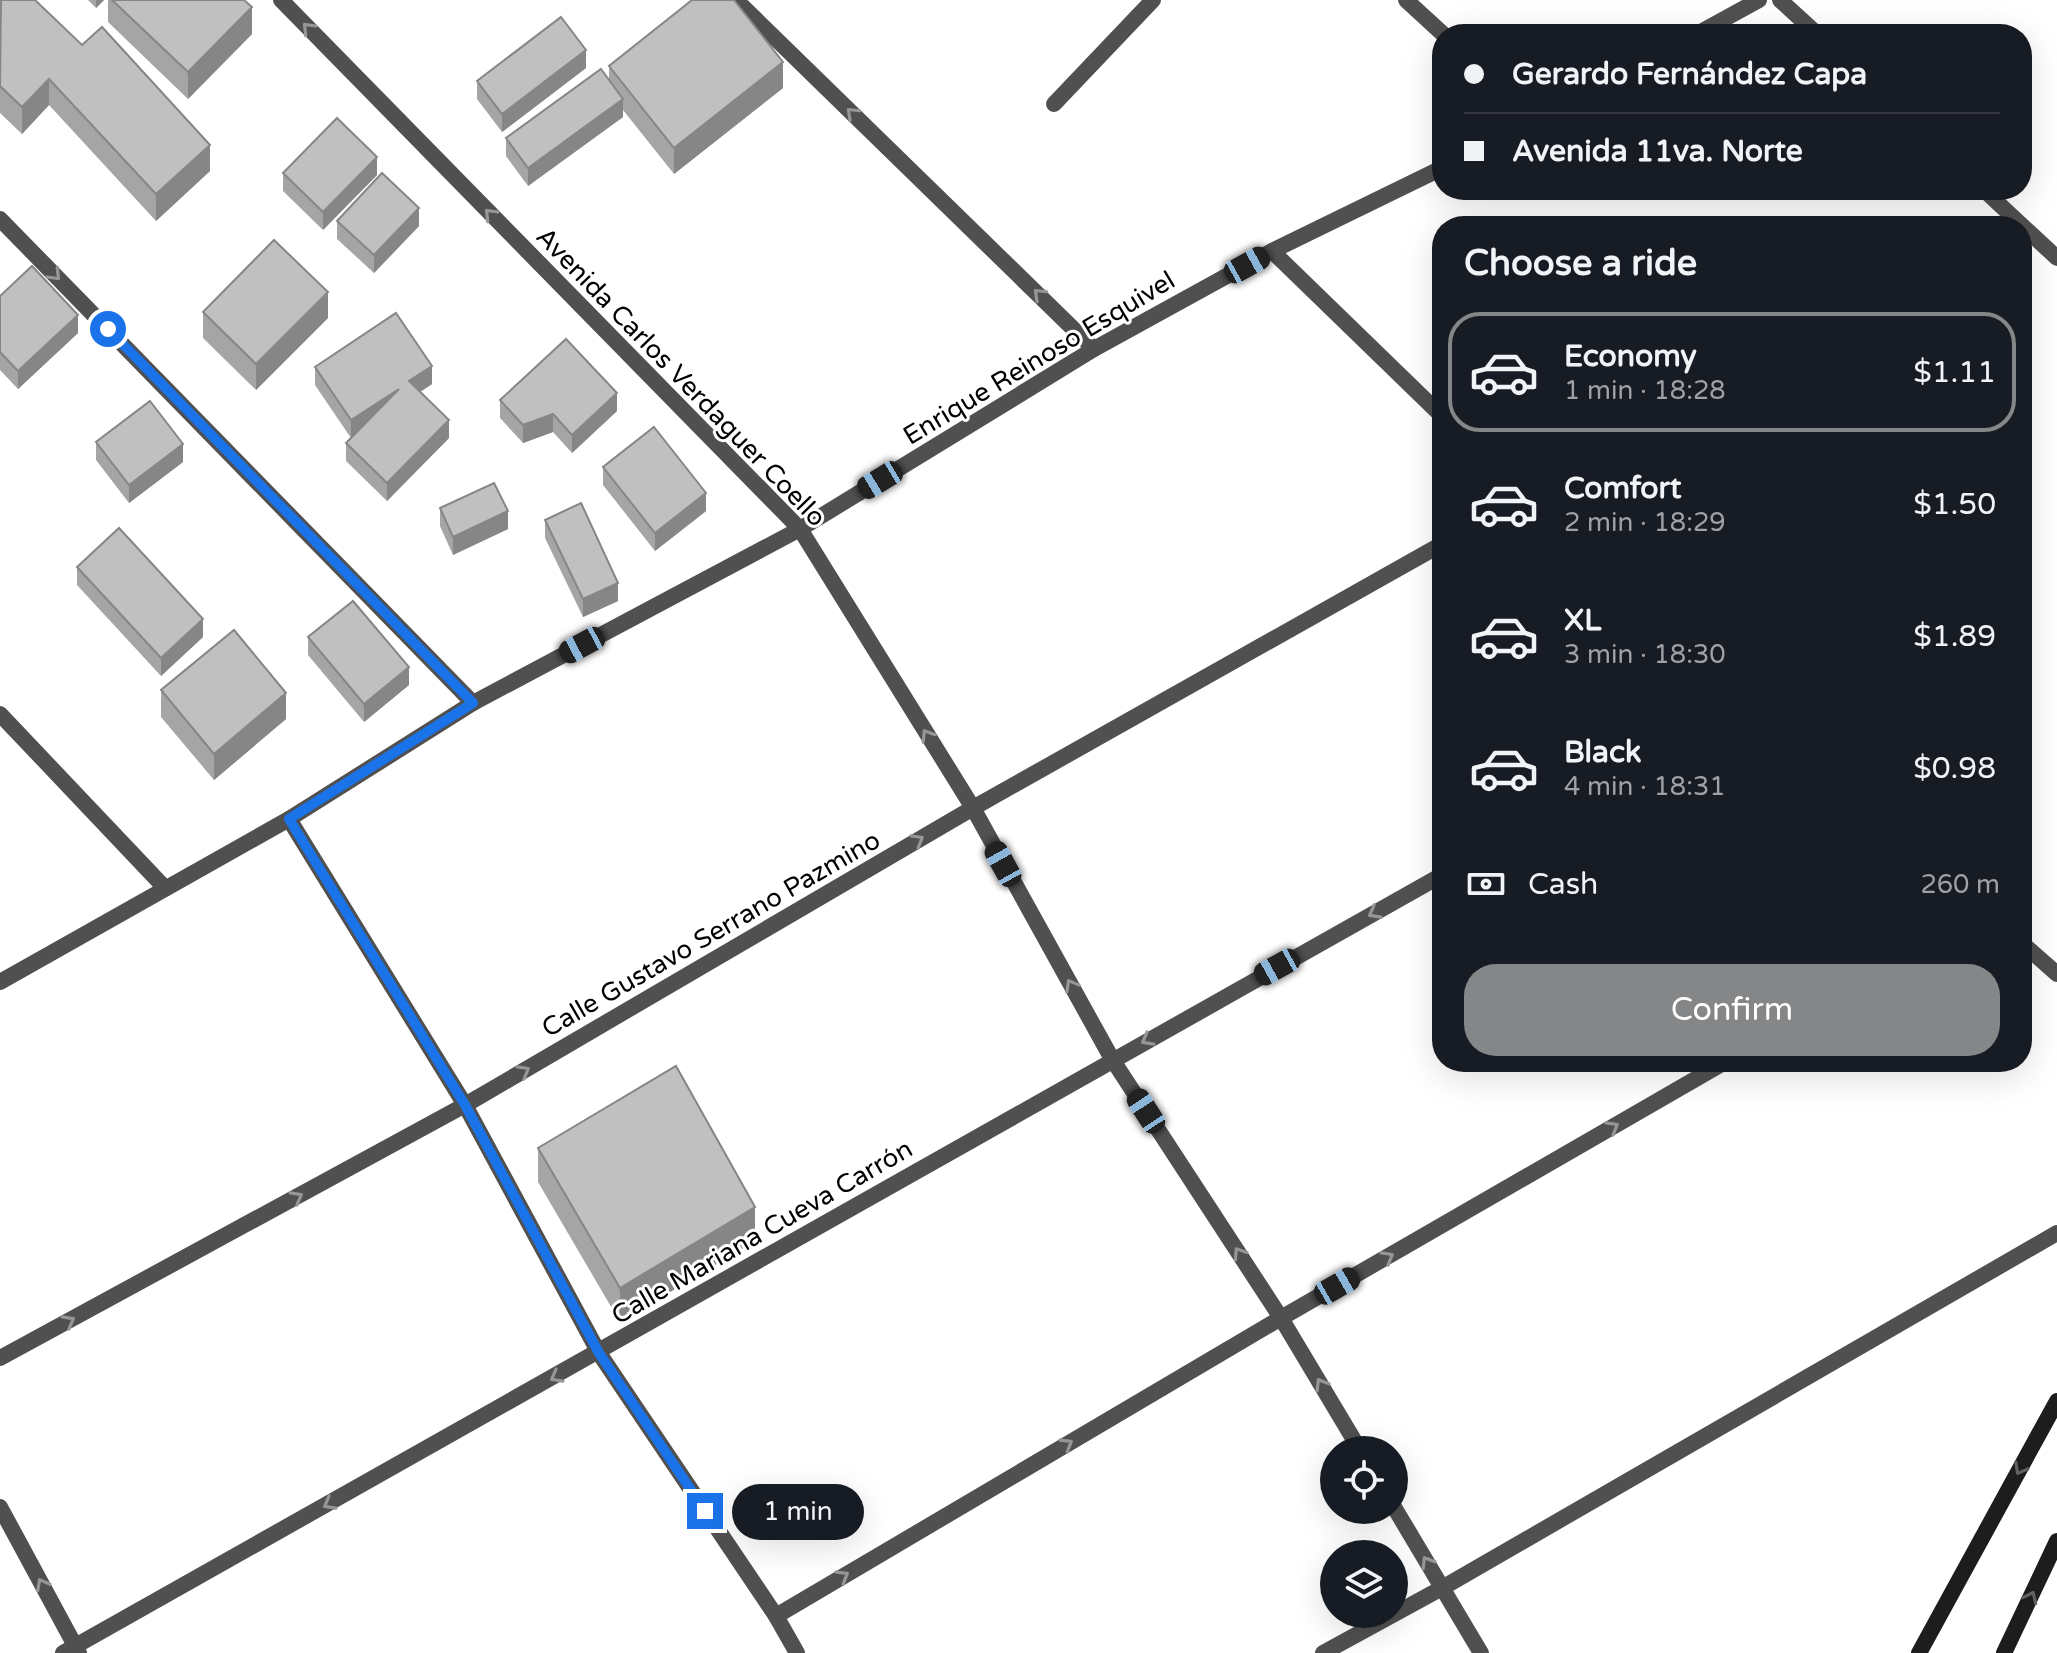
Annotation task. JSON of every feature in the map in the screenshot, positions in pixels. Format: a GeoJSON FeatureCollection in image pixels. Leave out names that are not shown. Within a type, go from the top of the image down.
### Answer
{"type":"FeatureCollection","features":[{"type":"Feature","properties":{"kind":"main road"},"geometry":{"type":"LineString","coordinates":[[1919,1653],[2057,1401]]}},
{"type":"Feature","properties":{"kind":"main road"},"geometry":{"type":"LineString","coordinates":[[2004,1653],[2057,1541]]}},
{"type":"Feature","properties":{"kind":"street","name":"Avenida Carlos Verdaguer Coello"},"geometry":{"type":"LineString","coordinates":[[281,0],[800,529],[973,808],[1112,1059],[1281,1318],[1352,1436]]}},
{"type":"Feature","properties":{"kind":"street"},"geometry":{"type":"LineString","coordinates":[[736,0],[1094,349]]}},
{"type":"Feature","properties":{"kind":"street"},"geometry":{"type":"LineString","coordinates":[[1054,104],[1153,0]]}},
{"type":"Feature","properties":{"kind":"street"},"geometry":{"type":"LineString","coordinates":[[1406,0],[1432,24]]}},
{"type":"Feature","properties":{"kind":"street"},"geometry":{"type":"LineString","coordinates":[[1715,24],[1759,0]]}},
{"type":"Feature","properties":{"kind":"street"},"geometry":{"type":"LineString","coordinates":[[1780,0],[1806,24]]}},
{"type":"Feature","properties":{"kind":"street","name":"Enrique Reinoso Esquivel"},"geometry":{"type":"LineString","coordinates":[[0,982],[289,819],[473,703],[800,529],[1094,349],[1272,251],[1432,173]]}},
{"type":"Feature","properties":{"kind":"street"},"geometry":{"type":"LineString","coordinates":[[1995,200],[2012,216]]}},
{"type":"Feature","properties":{"kind":"street"},"geometry":{"type":"LineString","coordinates":[[0,219],[473,703]]}},
{"type":"Feature","properties":{"kind":"street"},"geometry":{"type":"LineString","coordinates":[[2032,235],[2057,258]]}},
{"type":"Feature","properties":{"kind":"street"},"geometry":{"type":"LineString","coordinates":[[1272,251],[1432,406]]}},
{"type":"Feature","properties":{"kind":"street","name":"Calle Gustavo Serrano Pazmino"},"geometry":{"type":"LineString","coordinates":[[0,1358],[465,1105],[973,808],[1432,550]]}},
{"type":"Feature","properties":{"kind":"street"},"geometry":{"type":"LineString","coordinates":[[0,714],[165,888]]}},
{"type":"Feature","properties":{"kind":"street"},"geometry":{"type":"LineString","coordinates":[[289,819],[465,1105],[599,1353],[776,1616],[797,1653]]}},
{"type":"Feature","properties":{"kind":"street","name":"Calle Mariana Cueva Carrón"},"geometry":{"type":"LineString","coordinates":[[73,1651],[1112,1059],[1432,881]]}},
{"type":"Feature","properties":{"kind":"street"},"geometry":{"type":"LineString","coordinates":[[2032,952],[2057,974]]}},
{"type":"Feature","properties":{"kind":"street"},"geometry":{"type":"LineString","coordinates":[[776,1616],[1281,1318],[1708,1072]]}},
{"type":"Feature","properties":{"kind":"street"},"geometry":{"type":"LineString","coordinates":[[1323,1653],[1442,1588],[2057,1233]]}},
{"type":"Feature","properties":{"kind":"street"},"geometry":{"type":"LineString","coordinates":[[0,1507],[73,1651]]}},
{"type":"Feature","properties":{"kind":"street"},"geometry":{"type":"LineString","coordinates":[[1404,1524],[1481,1653]]}},
{"type":"Feature","properties":{"kind":"building"},"geometry":{"type":"Polygon","coordinates":[[[1,0],[35,0],[82,45],[102,27],[210,145],[156,194],[49,79],[22,107],[0,86],[1,0]]]}},
{"type":"Feature","properties":{"kind":"building"},"geometry":{"type":"Polygon","coordinates":[[[112,0],[244,0],[252,7],[188,72],[112,0]]]}},
{"type":"Feature","properties":{"kind":"building"},"geometry":{"type":"Polygon","coordinates":[[[692,0],[734,0],[783,62],[674,148],[609,66],[692,0]]]}},
{"type":"Feature","properties":{"kind":"building"},"geometry":{"type":"Polygon","coordinates":[[[561,17],[586,50],[502,114],[477,81],[561,17]]]}},
{"type":"Feature","properties":{"kind":"building"},"geometry":{"type":"Polygon","coordinates":[[[601,69],[623,99],[528,168],[506,138],[601,69]]]}},
{"type":"Feature","properties":{"kind":"building"},"geometry":{"type":"Polygon","coordinates":[[[337,118],[377,157],[323,212],[283,173],[337,118]]]}},
{"type":"Feature","properties":{"kind":"building"},"geometry":{"type":"Polygon","coordinates":[[[382,173],[419,208],[374,255],[337,221],[382,173]]]}},
{"type":"Feature","properties":{"kind":"building"},"geometry":{"type":"Polygon","coordinates":[[[274,240],[328,292],[256,364],[203,312],[274,240]]]}},
{"type":"Feature","properties":{"kind":"building"},"geometry":{"type":"Polygon","coordinates":[[[32,266],[78,315],[18,371],[0,352],[0,296],[32,266]]]}},
{"type":"Feature","properties":{"kind":"building"},"geometry":{"type":"Polygon","coordinates":[[[396,313],[432,366],[409,381],[449,420],[387,483],[346,443],[399,389],[351,420],[315,367],[396,313]]]}},
{"type":"Feature","properties":{"kind":"building"},"geometry":{"type":"Polygon","coordinates":[[[566,339],[617,393],[572,435],[553,414],[523,425],[500,400],[566,339]]]}},
{"type":"Feature","properties":{"kind":"building"},"geometry":{"type":"Polygon","coordinates":[[[150,401],[183,444],[129,485],[96,442],[150,401]]]}},
{"type":"Feature","properties":{"kind":"building"},"geometry":{"type":"Polygon","coordinates":[[[654,427],[706,493],[655,533],[603,467],[654,427]]]}},
{"type":"Feature","properties":{"kind":"building"},"geometry":{"type":"Polygon","coordinates":[[[494,483],[508,511],[453,537],[440,508],[494,483]]]}},
{"type":"Feature","properties":{"kind":"building"},"geometry":{"type":"Polygon","coordinates":[[[581,503],[618,583],[583,599],[545,520],[581,503]]]}},
{"type":"Feature","properties":{"kind":"building"},"geometry":{"type":"Polygon","coordinates":[[[119,528],[203,619],[161,658],[77,567],[119,528]]]}},
{"type":"Feature","properties":{"kind":"building"},"geometry":{"type":"Polygon","coordinates":[[[353,601],[409,667],[364,704],[308,637],[353,601]]]}},
{"type":"Feature","properties":{"kind":"building"},"geometry":{"type":"Polygon","coordinates":[[[234,630],[286,693],[214,754],[161,690],[234,630]]]}},
{"type":"Feature","properties":{"kind":"building"},"geometry":{"type":"Polygon","coordinates":[[[676,1066],[755,1207],[620,1288],[538,1148],[676,1066]]]}},
{"type":"Feature","properties":{"kind":"route"},"geometry":{"type":"LineString","coordinates":[[108,329],[473,703],[289,819],[465,1105],[599,1353],[705,1511]]}}]}
